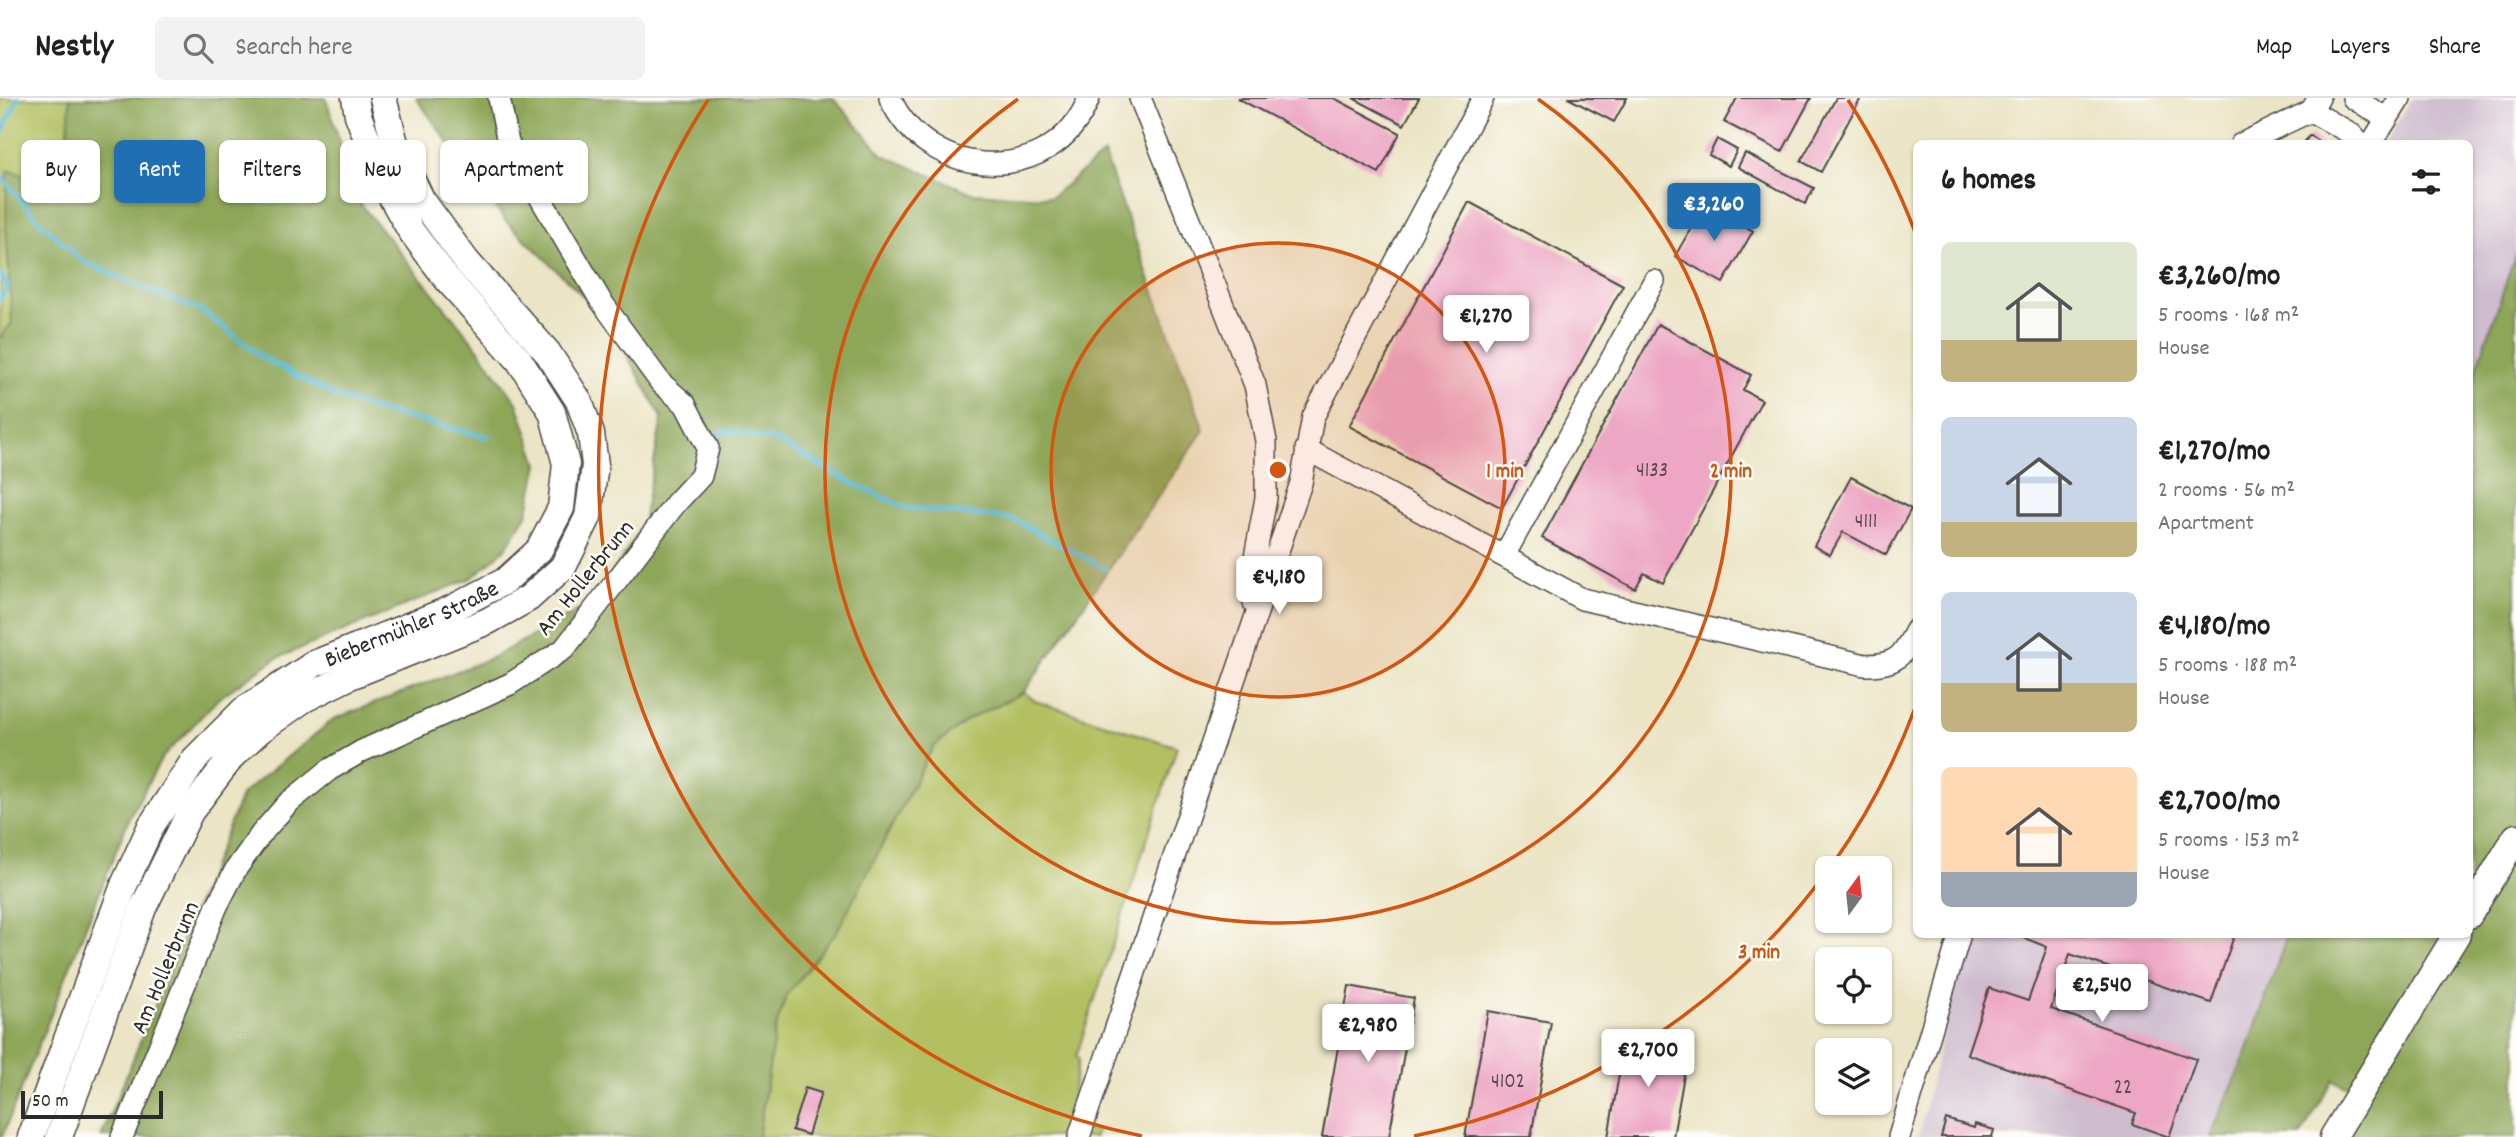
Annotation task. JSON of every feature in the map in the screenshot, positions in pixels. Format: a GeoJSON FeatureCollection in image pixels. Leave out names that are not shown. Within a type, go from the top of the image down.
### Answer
{"type":"FeatureCollection","features":[{"type":"Feature","properties":{"kind":"main road","name":"Biebermühler Straße"},"geometry":{"type":"LineString","coordinates":[[31,1137],[124,885],[151,826],[195,760],[244,710],[314,664],[452,609],[505,581],[539,550],[561,509],[566,464],[552,412],[519,360],[447,279],[411,231],[384,184],[358,115],[355,98]]}},
{"type":"Feature","properties":{"kind":"main road"},"geometry":{"type":"LineString","coordinates":[[59,1137],[144,908],[190,812],[233,755],[260,730],[304,699],[350,676],[488,621],[529,598],[563,567],[588,517],[595,465],[591,434],[579,401],[548,353],[467,262],[421,199],[396,147],[383,98]]}},
{"type":"Feature","properties":{"kind":"main road"},"geometry":{"type":"LineString","coordinates":[[2473,908],[2516,837]]}},
{"type":"Feature","properties":{"kind":"main road"},"geometry":{"type":"LineString","coordinates":[[2333,1137],[2455,938]]}},
{"type":"Feature","properties":{"kind":"street","name":"Am Hollerbrunn"},"geometry":{"type":"LineString","coordinates":[[122,1137],[195,956],[236,869],[288,803],[330,770],[362,751],[510,684],[564,649],[676,503],[701,476],[708,448],[684,404],[661,383],[601,301],[508,143],[499,98]]}},
{"type":"Feature","properties":{"kind":"street"},"geometry":{"type":"LineString","coordinates":[[890,98],[898,116],[923,141],[956,156],[990,164],[1022,160],[1050,148],[1072,129],[1089,98]]}},
{"type":"Feature","properties":{"kind":"street"},"geometry":{"type":"LineString","coordinates":[[1140,98],[1255,385],[1266,440],[1266,498],[1255,557],[1253,625]]}},
{"type":"Feature","properties":{"kind":"street"},"geometry":{"type":"LineString","coordinates":[[2353,98],[2387,118]]}},
{"type":"Feature","properties":{"kind":"street"},"geometry":{"type":"LineString","coordinates":[[2373,140],[2400,98]]}},
{"type":"Feature","properties":{"kind":"street"},"geometry":{"type":"LineString","coordinates":[[1079,1137],[1301,483],[1313,416],[1481,99]]}},
{"type":"Feature","properties":{"kind":"street"},"geometry":{"type":"LineString","coordinates":[[2249,140],[2315,105],[2357,140]]}},
{"type":"Feature","properties":{"kind":"street"},"geometry":{"type":"LineString","coordinates":[[1504,556],[1654,281]]}},
{"type":"Feature","properties":{"kind":"street"},"geometry":{"type":"LineString","coordinates":[[1306,449],[1582,599],[1865,665],[1896,661],[1913,635]]}},
{"type":"Feature","properties":{"kind":"street"},"geometry":{"type":"LineString","coordinates":[[1899,1137],[1959,938]]}},
{"type":"Feature","properties":{"kind":"shaded area"},"geometry":{"type":"Polygon","coordinates":[[[2412,98],[2516,98],[2516,253],[2473,380],[2473,140],[2387,140],[2412,98]]]}},
{"type":"Feature","properties":{"kind":"shaded area"},"geometry":{"type":"Polygon","coordinates":[[[1971,938],[2286,938],[2247,1052],[2210,1137],[1918,1137],[1953,990],[1971,938]]]}},
{"type":"Feature","properties":{"kind":"green space"},"geometry":{"type":"Polygon","coordinates":[[[0,98],[70,98],[68,140],[21,140],[21,175],[7,171],[6,225],[12,322],[0,339],[0,98]]]}},
{"type":"Feature","properties":{"kind":"green space"},"geometry":{"type":"Polygon","coordinates":[[[70,98],[326,98],[340,143],[340,203],[360,203],[474,343],[517,403],[538,464],[527,515],[505,549],[472,578],[275,659],[219,698],[162,758],[130,816],[0,1137],[0,339],[12,322],[6,225],[7,170],[21,174],[21,203],[100,203],[100,140],[68,140],[70,98]]]}},
{"type":"Feature","properties":{"kind":"green space"},"geometry":{"type":"Polygon","coordinates":[[[416,98],[833,98],[883,155],[972,193],[1051,197],[1104,154],[1204,430],[1024,692],[969,719],[933,747],[837,931],[786,996],[775,1030],[758,1137],[101,1137],[242,794],[334,719],[494,657],[592,603],[642,528],[662,418],[607,319],[505,220],[493,203],[588,203],[588,140],[447,140],[416,98]]]}},
{"type":"Feature","properties":{"kind":"green space"},"geometry":{"type":"Polygon","coordinates":[[[2516,253],[2516,1137],[2346,1137],[2367,1096],[2333,1080],[2300,1137],[2210,1137],[2247,1052],[2286,938],[2473,938],[2473,380],[2516,253]]]}},
{"type":"Feature","properties":{"kind":"green space"},"geometry":{"type":"Polygon","coordinates":[[[1024,692],[1035,701],[1177,747],[1076,1057],[1079,1058],[1066,1126],[1097,1131],[1095,1137],[758,1137],[775,1030],[786,996],[837,931],[933,747],[969,719],[1024,692]]]}},
{"type":"Feature","properties":{"kind":"building"},"geometry":{"type":"Polygon","coordinates":[[[1237,98],[1334,98],[1400,133],[1379,173],[1237,98]]]}},
{"type":"Feature","properties":{"kind":"building"},"geometry":{"type":"Polygon","coordinates":[[[1353,98],[1419,98],[1404,125],[1353,98]]]}},
{"type":"Feature","properties":{"kind":"building"},"geometry":{"type":"Polygon","coordinates":[[[1568,98],[1627,98],[1614,122],[1568,98]]]}},
{"type":"Feature","properties":{"kind":"building"},"geometry":{"type":"Polygon","coordinates":[[[1737,98],[1811,98],[1782,152],[1724,122],[1737,98]]]}},
{"type":"Feature","properties":{"kind":"building"},"geometry":{"type":"Polygon","coordinates":[[[1836,98],[1861,98],[1821,172],[1801,161],[1836,98]]]}},
{"type":"Feature","properties":{"kind":"building"},"geometry":{"type":"Polygon","coordinates":[[[1717,139],[1737,150],[1729,166],[1709,155],[1717,139]]]}},
{"type":"Feature","properties":{"kind":"building"},"geometry":{"type":"Polygon","coordinates":[[[1745,153],[1814,188],[1805,204],[1738,167],[1745,153]]]}},
{"type":"Feature","properties":{"kind":"building"},"geometry":{"type":"Polygon","coordinates":[[[1469,202],[1623,285],[1502,508],[1349,426],[1469,202]]]}},
{"type":"Feature","properties":{"kind":"building"},"geometry":{"type":"Polygon","coordinates":[[[1705,204],[1753,231],[1723,283],[1675,256],[1705,204]]]}},
{"type":"Feature","properties":{"kind":"building"},"geometry":{"type":"Polygon","coordinates":[[[1658,324],[1751,375],[1743,390],[1762,400],[1663,583],[1644,573],[1635,589],[1542,538],[1658,324]]]}},
{"type":"Feature","properties":{"kind":"building"},"geometry":{"type":"Polygon","coordinates":[[[1851,477],[1911,509],[1886,555],[1843,532],[1830,555],[1814,546],[1851,477]]]}},
{"type":"Feature","properties":{"kind":"building"},"geometry":{"type":"Polygon","coordinates":[[[2024,938],[2233,938],[2211,1003],[2070,954],[2051,1009],[2196,1059],[2169,1137],[2132,1124],[2136,1113],[1967,1054],[1989,988],[2028,1001],[2047,947],[2024,938]]]}},
{"type":"Feature","properties":{"kind":"building"},"geometry":{"type":"Polygon","coordinates":[[[1349,986],[1414,998],[1389,1137],[1322,1137],[1349,986]]]}},
{"type":"Feature","properties":{"kind":"building"},"geometry":{"type":"Polygon","coordinates":[[[1488,1011],[1551,1022],[1531,1137],[1465,1137],[1488,1011]]]}},
{"type":"Feature","properties":{"kind":"building"},"geometry":{"type":"Polygon","coordinates":[[[1626,1035],[1689,1047],[1673,1137],[1608,1137],[1626,1035]]]}},
{"type":"Feature","properties":{"kind":"building"},"geometry":{"type":"Polygon","coordinates":[[[805,1088],[821,1093],[808,1135],[792,1130],[805,1088]]]}},
{"type":"Feature","properties":{"kind":"building"},"geometry":{"type":"Polygon","coordinates":[[[1946,1119],[1974,1128],[1975,1124],[1994,1130],[1992,1137],[1941,1137],[1946,1119]]]}},
{"type":"Feature","properties":{"kind":"waterway"},"geometry":{"type":"LineString","coordinates":[[0,136],[18,98]]}},
{"type":"Feature","properties":{"kind":"waterway"},"geometry":{"type":"LineString","coordinates":[[0,175],[36,218],[83,261],[201,310],[265,359],[335,396],[376,410],[488,437]]}},
{"type":"Feature","properties":{"kind":"waterway"},"geometry":{"type":"LineString","coordinates":[[0,274],[8,286],[0,299]]}},
{"type":"Feature","properties":{"kind":"waterway"},"geometry":{"type":"LineString","coordinates":[[715,434],[730,431],[777,441],[854,484],[906,508],[1012,519],[1106,569]]}}]}
